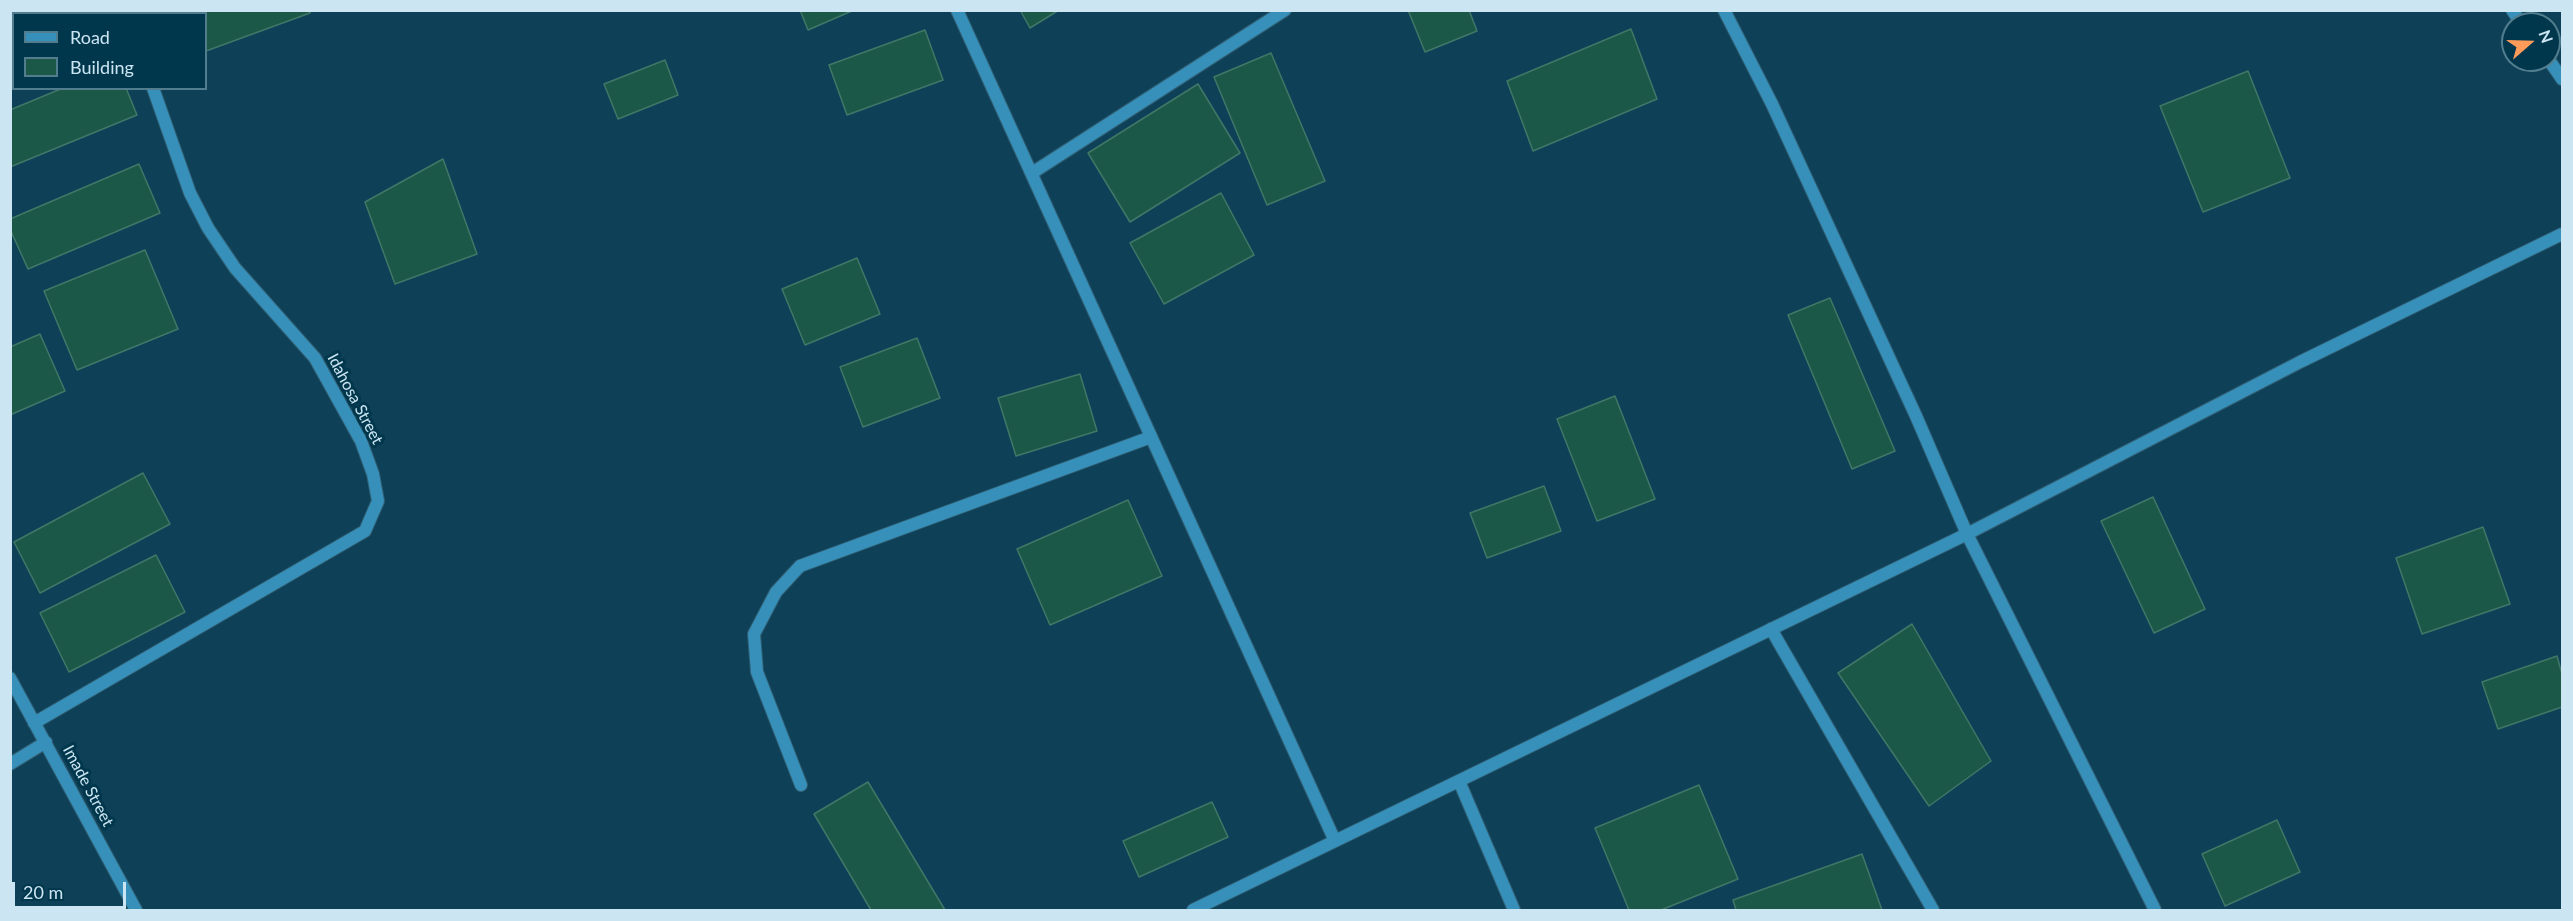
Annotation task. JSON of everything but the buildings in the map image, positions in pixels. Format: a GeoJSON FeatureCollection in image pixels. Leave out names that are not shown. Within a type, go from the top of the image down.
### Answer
{"type":"FeatureCollection","features":[{"type":"Feature","properties":{"kind":"street"},"geometry":{"type":"LineString","coordinates":[[957,10],[1335,841]]}},
{"type":"Feature","properties":{"kind":"street"},"geometry":{"type":"LineString","coordinates":[[1032,173],[1285,10]]}},
{"type":"Feature","properties":{"kind":"street"},"geometry":{"type":"LineString","coordinates":[[1724,10],[1773,104],[1916,416],[1967,534],[2154,910]]}},
{"type":"Feature","properties":{"kind":"street","name":"Idahosa Street"},"geometry":{"type":"LineString","coordinates":[[34,723],[365,531],[378,501],[373,474],[361,441],[315,358],[235,268],[208,228],[190,193],[154,90]]}},
{"type":"Feature","properties":{"kind":"street"},"geometry":{"type":"LineString","coordinates":[[1193,910],[1967,534],[2300,362],[2562,234]]}},
{"type":"Feature","properties":{"kind":"street"},"geometry":{"type":"LineString","coordinates":[[801,785],[757,672],[754,634],[776,591],[800,566],[1151,437]]}},
{"type":"Feature","properties":{"kind":"street"},"geometry":{"type":"LineString","coordinates":[[1771,630],[1933,910]]}},
{"type":"Feature","properties":{"kind":"street","name":"Imade Street"},"geometry":{"type":"LineString","coordinates":[[10,678],[136,910]]}},
{"type":"Feature","properties":{"kind":"street"},"geometry":{"type":"LineString","coordinates":[[10,764],[46,742]]}},
{"type":"Feature","properties":{"kind":"street"},"geometry":{"type":"LineString","coordinates":[[1459,781],[1514,910]]}}]}
